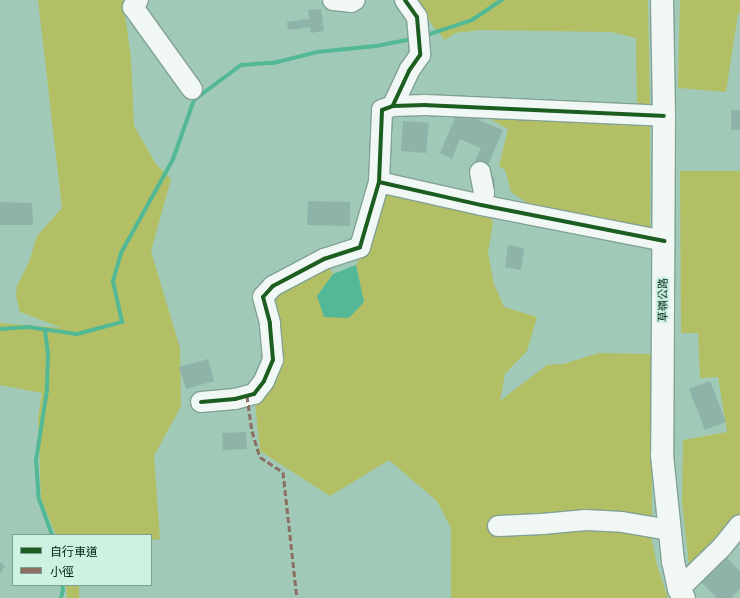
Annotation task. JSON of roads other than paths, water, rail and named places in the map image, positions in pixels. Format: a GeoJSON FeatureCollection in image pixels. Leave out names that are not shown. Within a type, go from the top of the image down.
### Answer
{"type":"FeatureCollection","features":[{"type":"Feature","properties":{"kind":"main road","name":"草嶺公路"},"geometry":{"type":"LineString","coordinates":[[662,0],[664,116],[662,455],[672,561],[682,593]]}},
{"type":"Feature","properties":{"kind":"street"},"geometry":{"type":"LineString","coordinates":[[138,0],[133,7],[192,88]]}},
{"type":"Feature","properties":{"kind":"street"},"geometry":{"type":"LineString","coordinates":[[333,0],[351,2],[355,0]]}},
{"type":"Feature","properties":{"kind":"street"},"geometry":{"type":"LineString","coordinates":[[393,106],[409,71],[420,55],[417,18],[405,0]]}},
{"type":"Feature","properties":{"kind":"street"},"geometry":{"type":"LineString","coordinates":[[201,402],[235,399],[254,394],[264,381],[273,360],[270,322],[263,297],[273,286],[324,259],[360,247],[379,182],[382,110],[393,106],[425,105],[664,116]]}},
{"type":"Feature","properties":{"kind":"street"},"geometry":{"type":"LineString","coordinates":[[480,172],[484,193],[481,205]]}},
{"type":"Feature","properties":{"kind":"street"},"geometry":{"type":"LineString","coordinates":[[379,182],[481,205],[664,241]]}},
{"type":"Feature","properties":{"kind":"street"},"geometry":{"type":"LineString","coordinates":[[498,526],[586,520],[622,522],[670,530]]}},
{"type":"Feature","properties":{"kind":"street"},"geometry":{"type":"LineString","coordinates":[[682,593],[740,525]]}},
{"type":"Feature","properties":{"kind":"waterway"},"geometry":{"type":"LineString","coordinates":[[424,36],[472,20],[502,0]]}},
{"type":"Feature","properties":{"kind":"waterway"},"geometry":{"type":"LineString","coordinates":[[0,329],[28,327],[77,334],[122,322],[113,281],[121,253],[173,159],[194,100],[241,65],[273,63],[317,52],[376,46],[413,39]]}},
{"type":"Feature","properties":{"kind":"waterway"},"geometry":{"type":"LineString","coordinates":[[45,330],[48,356],[47,390],[36,460],[39,499],[52,534]]}},
{"type":"Feature","properties":{"kind":"waterway"},"geometry":{"type":"LineString","coordinates":[[61,598],[62,586]]}}]}
